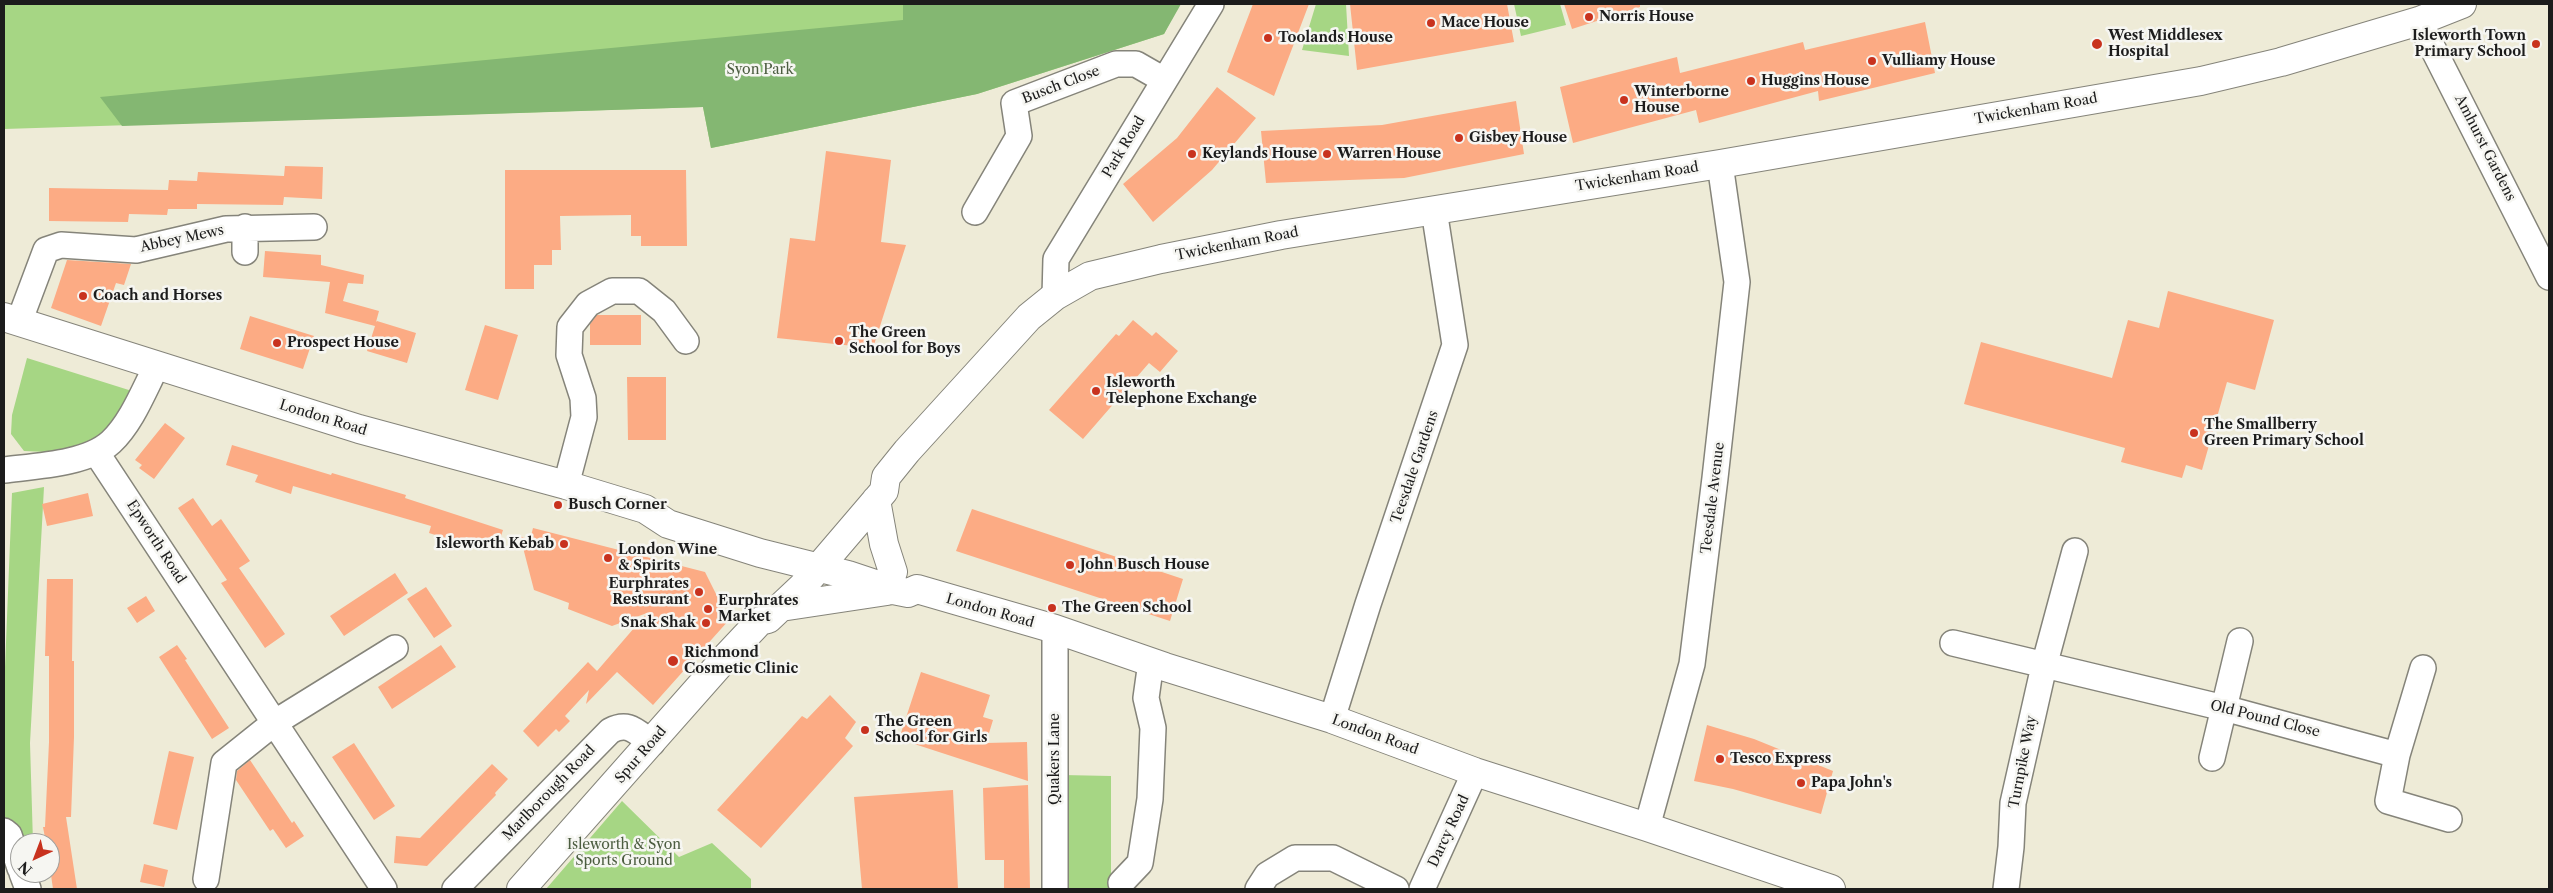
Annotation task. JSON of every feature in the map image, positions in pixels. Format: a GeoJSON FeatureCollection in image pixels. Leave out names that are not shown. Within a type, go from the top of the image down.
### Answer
{"type":"FeatureCollection","features":[{"type":"Feature","properties":{"kind":"main road","name":"Twickenham Road"},"geometry":{"type":"LineString","coordinates":[[816,557],[881,488],[1013,334],[1055,296],[1090,276],[1161,259],[1281,235],[1720,164],[2201,81],[2281,62],[2419,21],[2462,4]]}},
{"type":"Feature","properties":{"kind":"main road","name":"London Road"},"geometry":{"type":"LineString","coordinates":[[12,319],[359,429],[566,485],[645,509],[668,524],[816,557],[1055,629],[1151,662],[1332,719],[1475,772],[1831,889]]}},
{"type":"Feature","properties":{"kind":"main road"},"geometry":{"type":"LineString","coordinates":[[771,614],[901,584],[884,544],[881,488]]}},
{"type":"Feature","properties":{"kind":"main road","name":"Spur Road"},"geometry":{"type":"LineString","coordinates":[[521,889],[771,614],[816,557]]}},
{"type":"Feature","properties":{"kind":"street","name":"Park Road"},"geometry":{"type":"LineString","coordinates":[[1055,296],[1056,259],[1211,4]]}},
{"type":"Feature","properties":{"kind":"street","name":"Amhurst Gardens"},"geometry":{"type":"LineString","coordinates":[[2419,21],[2549,277]]}},
{"type":"Feature","properties":{"kind":"street","name":"Busch Close"},"geometry":{"type":"LineString","coordinates":[[976,212],[1019,136],[1014,103],[1116,64],[1136,64],[1164,80]]}},
{"type":"Feature","properties":{"kind":"street","name":"Teesdale Avenue"},"geometry":{"type":"LineString","coordinates":[[1647,827],[1692,664],[1737,282],[1720,164]]}},
{"type":"Feature","properties":{"kind":"street","name":"Teesdale Gardens"},"geometry":{"type":"LineString","coordinates":[[1332,719],[1368,604],[1455,345],[1434,210]]}},
{"type":"Feature","properties":{"kind":"street","name":"Abbey Mews"},"geometry":{"type":"LineString","coordinates":[[245,227],[246,252]]}},
{"type":"Feature","properties":{"kind":"street","name":"Abbey Mews"},"geometry":{"type":"LineString","coordinates":[[12,319],[46,250],[61,246],[136,250],[245,227],[314,227]]}},
{"type":"Feature","properties":{"kind":"street"},"geometry":{"type":"LineString","coordinates":[[566,485],[584,418],[583,398],[569,354],[570,327],[588,304],[612,291],[639,292],[664,311],[686,341]]}},
{"type":"Feature","properties":{"kind":"street"},"geometry":{"type":"LineString","coordinates":[[4,470],[48,465],[96,452],[111,442],[125,425],[157,365]]}},
{"type":"Feature","properties":{"kind":"street","name":"Epworth Road"},"geometry":{"type":"LineString","coordinates":[[96,452],[384,889]]}},
{"type":"Feature","properties":{"kind":"street","name":"Turnpike Way"},"geometry":{"type":"LineString","coordinates":[[2006,889],[2011,847],[2013,803],[2044,666],[2075,551]]}},
{"type":"Feature","properties":{"kind":"street","name":"Quakers Lane"},"geometry":{"type":"LineString","coordinates":[[1055,629],[1055,889]]}},
{"type":"Feature","properties":{"kind":"street"},"geometry":{"type":"LineString","coordinates":[[2212,758],[2240,641]]}},
{"type":"Feature","properties":{"kind":"street"},"geometry":{"type":"LineString","coordinates":[[1953,643],[2044,666]]}},
{"type":"Feature","properties":{"kind":"street"},"geometry":{"type":"LineString","coordinates":[[206,879],[224,763],[274,723],[395,648]]}},
{"type":"Feature","properties":{"kind":"street"},"geometry":{"type":"LineString","coordinates":[[1121,883],[1140,864],[1150,799],[1152,728],[1146,698],[1151,662]]}},
{"type":"Feature","properties":{"kind":"street","name":"Old Pound Close"},"geometry":{"type":"LineString","coordinates":[[2044,666],[2224,708],[2397,755]]}},
{"type":"Feature","properties":{"kind":"street"},"geometry":{"type":"LineString","coordinates":[[2423,668],[2397,755],[2388,801],[2449,819]]}},
{"type":"Feature","properties":{"kind":"street","name":"Marlborough Road"},"geometry":{"type":"LineString","coordinates":[[455,889],[610,730],[621,725],[632,728],[652,743]]}},
{"type":"Feature","properties":{"kind":"street","name":"Darcy Road"},"geometry":{"type":"LineString","coordinates":[[1422,889],[1475,772]]}},
{"type":"Feature","properties":{"kind":"street"},"geometry":{"type":"LineString","coordinates":[[1258,889],[1268,874],[1295,858],[1333,858],[1396,889]]}},
{"type":"Feature","properties":{"kind":"green space","name":"Syon Park"},"geometry":{"type":"Polygon","coordinates":[[[4,4],[1179,4],[1164,34],[977,94],[711,148],[703,107],[4,129],[4,4]]]}},
{"type":"Feature","properties":{"kind":"green space"},"geometry":{"type":"Polygon","coordinates":[[[903,4],[1181,4],[1164,34],[977,94],[711,148],[703,107],[122,126],[100,97],[903,20],[903,4]]]}},
{"type":"Feature","properties":{"kind":"green space"},"geometry":{"type":"Polygon","coordinates":[[[1316,4],[1346,4],[1349,56],[1302,50],[1316,4]]]}},
{"type":"Feature","properties":{"kind":"green space"},"geometry":{"type":"Polygon","coordinates":[[[1514,4],[1560,4],[1566,25],[1521,36],[1514,4]]]}},
{"type":"Feature","properties":{"kind":"green space"},"geometry":{"type":"Polygon","coordinates":[[[27,358],[132,391],[114,424],[101,437],[68,453],[24,451],[11,434],[12,415],[27,358]]]}},
{"type":"Feature","properties":{"kind":"green space"},"geometry":{"type":"Polygon","coordinates":[[[44,487],[30,743],[33,833],[18,833],[4,818],[4,692],[12,493],[44,487]]]}},
{"type":"Feature","properties":{"kind":"green space"},"geometry":{"type":"Polygon","coordinates":[[[1063,775],[1111,776],[1111,889],[1063,889],[1063,775]]]}},
{"type":"Feature","properties":{"kind":"green space","name":"Isleworth & Syon Sports Ground"},"geometry":{"type":"Polygon","coordinates":[[[622,801],[679,857],[712,843],[751,879],[751,889],[546,889],[622,801]]]}},
{"type":"Feature","properties":{"kind":"building","name":"Toolands House"},"geometry":{"type":"Polygon","coordinates":[[[1253,4],[1309,4],[1274,96],[1227,72],[1253,4]]]}},
{"type":"Feature","properties":{"kind":"building","name":"Mace House"},"geometry":{"type":"Polygon","coordinates":[[[1350,4],[1507,4],[1514,42],[1357,70],[1350,4]]]}},
{"type":"Feature","properties":{"kind":"building","name":"Norris House"},"geometry":{"type":"Polygon","coordinates":[[[1564,4],[1640,4],[1640,7],[1572,29],[1564,4]]]}},
{"type":"Feature","properties":{"kind":"building"},"geometry":{"type":"Polygon","coordinates":[[[1925,22],[1935,73],[1819,101],[1818,91],[1699,123],[1696,110],[1573,143],[1560,87],[1677,57],[1680,73],[1803,42],[1805,50],[1925,22]]]}},
{"type":"Feature","properties":{"kind":"building","name":"Keylands House"},"geometry":{"type":"Polygon","coordinates":[[[1217,87],[1256,118],[1212,170],[1153,222],[1123,184],[1177,138],[1217,87]]]}},
{"type":"Feature","properties":{"kind":"building"},"geometry":{"type":"Polygon","coordinates":[[[1516,101],[1524,154],[1404,178],[1266,183],[1261,131],[1382,125],[1516,101]]]}},
{"type":"Feature","properties":{"kind":"building"},"geometry":{"type":"Polygon","coordinates":[[[826,151],[891,160],[881,242],[906,245],[873,348],[777,338],[790,238],[815,241],[826,151]]]}},
{"type":"Feature","properties":{"kind":"building"},"geometry":{"type":"Polygon","coordinates":[[[285,166],[323,167],[322,199],[284,197],[283,205],[197,204],[197,209],[168,209],[167,215],[129,214],[128,222],[49,221],[49,188],[168,190],[169,180],[197,181],[198,172],[284,176],[285,166]]]}},
{"type":"Feature","properties":{"kind":"building"},"geometry":{"type":"Polygon","coordinates":[[[505,170],[686,170],[687,246],[641,246],[641,236],[631,236],[631,215],[560,216],[561,250],[552,250],[552,265],[534,265],[534,289],[505,289],[505,170]]]}},
{"type":"Feature","properties":{"kind":"building"},"geometry":{"type":"Polygon","coordinates":[[[265,251],[321,255],[321,265],[364,275],[363,284],[348,283],[343,301],[379,311],[376,322],[416,333],[407,363],[367,351],[375,326],[325,313],[330,282],[263,277],[265,251]]]}},
{"type":"Feature","properties":{"kind":"building","name":"Coach and Horses"},"geometry":{"type":"Polygon","coordinates":[[[67,260],[131,264],[124,285],[116,283],[101,326],[51,308],[67,260]]]}},
{"type":"Feature","properties":{"kind":"building"},"geometry":{"type":"Polygon","coordinates":[[[2168,291],[2274,320],[2255,390],[2227,382],[2202,470],[2186,465],[2182,478],[2121,462],[2125,448],[1964,404],[1981,342],[2112,378],[2128,320],[2159,328],[2168,291]]]}},
{"type":"Feature","properties":{"kind":"building"},"geometry":{"type":"Polygon","coordinates":[[[597,315],[641,315],[641,345],[590,345],[590,324],[597,315]]]}},
{"type":"Feature","properties":{"kind":"building","name":"Prospect House"},"geometry":{"type":"Polygon","coordinates":[[[250,316],[314,336],[303,369],[240,349],[250,316]]]}},
{"type":"Feature","properties":{"kind":"building","name":"Isleworth Telephone Exchange"},"geometry":{"type":"Polygon","coordinates":[[[1133,320],[1152,336],[1156,332],[1178,351],[1160,372],[1149,363],[1083,439],[1049,410],[1116,334],[1119,336],[1133,320]]]}},
{"type":"Feature","properties":{"kind":"building"},"geometry":{"type":"Polygon","coordinates":[[[485,325],[518,335],[498,400],[465,390],[485,325]]]}},
{"type":"Feature","properties":{"kind":"building"},"geometry":{"type":"Polygon","coordinates":[[[627,377],[666,377],[666,440],[628,440],[627,377]]]}},
{"type":"Feature","properties":{"kind":"building"},"geometry":{"type":"Polygon","coordinates":[[[165,423],[185,438],[154,479],[139,468],[142,465],[135,460],[165,423]]]}},
{"type":"Feature","properties":{"kind":"building"},"geometry":{"type":"Polygon","coordinates":[[[232,445],[406,495],[405,498],[503,530],[497,548],[466,537],[464,544],[429,533],[431,526],[293,486],[291,494],[255,482],[258,475],[226,465],[232,445]]]}},
{"type":"Feature","properties":{"kind":"building"},"geometry":{"type":"Polygon","coordinates":[[[88,493],[93,516],[47,526],[42,504],[88,493]]]}},
{"type":"Feature","properties":{"kind":"building"},"geometry":{"type":"Polygon","coordinates":[[[193,498],[212,526],[221,519],[250,561],[239,568],[285,634],[265,648],[221,583],[227,580],[178,508],[193,498]]]}},
{"type":"Feature","properties":{"kind":"building","name":"John Busch House"},"geometry":{"type":"Polygon","coordinates":[[[972,509],[1183,579],[1170,621],[956,551],[972,509]]]}},
{"type":"Feature","properties":{"kind":"building"},"geometry":{"type":"Polygon","coordinates":[[[533,528],[705,572],[729,620],[653,705],[617,672],[586,704],[589,690],[565,716],[570,721],[559,732],[556,729],[538,747],[523,731],[588,662],[597,671],[647,613],[612,626],[568,609],[569,603],[534,590],[520,536],[530,540],[533,528]]]}},
{"type":"Feature","properties":{"kind":"building"},"geometry":{"type":"Polygon","coordinates":[[[395,573],[408,593],[344,636],[330,616],[395,573]]]}},
{"type":"Feature","properties":{"kind":"building"},"geometry":{"type":"Polygon","coordinates":[[[47,579],[73,579],[72,661],[74,661],[74,737],[71,817],[66,817],[77,889],[53,889],[52,883],[60,883],[60,833],[44,833],[43,827],[45,827],[49,742],[49,656],[45,656],[47,579]]]}},
{"type":"Feature","properties":{"kind":"building"},"geometry":{"type":"Polygon","coordinates":[[[426,587],[452,626],[434,638],[407,599],[426,587]]]}},
{"type":"Feature","properties":{"kind":"building"},"geometry":{"type":"Polygon","coordinates":[[[146,596],[155,611],[137,623],[127,608],[146,596]]]}},
{"type":"Feature","properties":{"kind":"building"},"geometry":{"type":"Polygon","coordinates":[[[177,645],[229,728],[212,739],[159,657],[177,645]]]}},
{"type":"Feature","properties":{"kind":"building"},"geometry":{"type":"Polygon","coordinates":[[[441,645],[456,667],[392,709],[378,687],[441,645]]]}},
{"type":"Feature","properties":{"kind":"building"},"geometry":{"type":"Polygon","coordinates":[[[921,672],[990,695],[983,717],[993,720],[986,743],[1027,742],[1028,781],[899,739],[921,672]]]}},
{"type":"Feature","properties":{"kind":"building"},"geometry":{"type":"Polygon","coordinates":[[[830,695],[856,722],[845,738],[853,746],[761,848],[717,810],[802,716],[807,719],[830,695]]]}},
{"type":"Feature","properties":{"kind":"building"},"geometry":{"type":"Polygon","coordinates":[[[1707,725],[1754,739],[1833,771],[1821,814],[1733,789],[1694,781],[1707,725]]]}},
{"type":"Feature","properties":{"kind":"building"},"geometry":{"type":"Polygon","coordinates":[[[354,743],[395,806],[374,820],[332,757],[354,743]]]}},
{"type":"Feature","properties":{"kind":"building"},"geometry":{"type":"Polygon","coordinates":[[[169,751],[194,757],[177,830],[153,824],[169,751]]]}},
{"type":"Feature","properties":{"kind":"building"},"geometry":{"type":"Polygon","coordinates":[[[250,760],[292,823],[294,821],[304,836],[286,848],[273,829],[270,831],[236,780],[237,771],[250,760]]]}},
{"type":"Feature","properties":{"kind":"building"},"geometry":{"type":"Polygon","coordinates":[[[492,764],[508,779],[495,793],[496,795],[427,866],[394,863],[396,836],[420,838],[492,764]]]}},
{"type":"Feature","properties":{"kind":"building"},"geometry":{"type":"Polygon","coordinates":[[[1028,785],[1030,889],[1004,889],[1004,860],[985,860],[983,788],[1028,785]]]}},
{"type":"Feature","properties":{"kind":"building"},"geometry":{"type":"Polygon","coordinates":[[[953,790],[958,889],[862,889],[854,797],[953,790]]]}},
{"type":"Feature","properties":{"kind":"building"},"geometry":{"type":"Polygon","coordinates":[[[144,864],[168,870],[164,887],[140,882],[144,864]]]}},
{"type":"Feature","properties":{"kind":"place","name":"Norris House"},"geometry":{"type":"Point","coordinates":[1589,17]}},
{"type":"Feature","properties":{"kind":"place","name":"Mace House"},"geometry":{"type":"Point","coordinates":[1431,23]}},
{"type":"Feature","properties":{"kind":"place","name":"Toolands House"},"geometry":{"type":"Point","coordinates":[1268,38]}},
{"type":"Feature","properties":{"kind":"place","name":"West Middlesex Hospital"},"geometry":{"type":"Point","coordinates":[2097,44]}},
{"type":"Feature","properties":{"kind":"place","name":"Isleworth Town Primary School"},"geometry":{"type":"Point","coordinates":[2536,44]}},
{"type":"Feature","properties":{"kind":"place","name":"Vulliamy House"},"geometry":{"type":"Point","coordinates":[1872,61]}},
{"type":"Feature","properties":{"kind":"place","name":"Huggins House"},"geometry":{"type":"Point","coordinates":[1751,81]}},
{"type":"Feature","properties":{"kind":"place","name":"Winterborne House"},"geometry":{"type":"Point","coordinates":[1624,100]}},
{"type":"Feature","properties":{"kind":"place","name":"Gisbey House"},"geometry":{"type":"Point","coordinates":[1459,138]}},
{"type":"Feature","properties":{"kind":"place","name":"Keylands House"},"geometry":{"type":"Point","coordinates":[1192,154]}},
{"type":"Feature","properties":{"kind":"place","name":"Warren House"},"geometry":{"type":"Point","coordinates":[1327,154]}},
{"type":"Feature","properties":{"kind":"place","name":"Coach and Horses"},"geometry":{"type":"Point","coordinates":[83,296]}},
{"type":"Feature","properties":{"kind":"place","name":"The Green School for Boys"},"geometry":{"type":"Point","coordinates":[839,341]}},
{"type":"Feature","properties":{"kind":"place","name":"Prospect House"},"geometry":{"type":"Point","coordinates":[277,343]}},
{"type":"Feature","properties":{"kind":"place","name":"Isleworth Telephone Exchange"},"geometry":{"type":"Point","coordinates":[1096,391]}},
{"type":"Feature","properties":{"kind":"place","name":"The Smallberry Green Primary School"},"geometry":{"type":"Point","coordinates":[2194,433]}},
{"type":"Feature","properties":{"kind":"place","name":"Busch Corner"},"geometry":{"type":"Point","coordinates":[558,505]}},
{"type":"Feature","properties":{"kind":"place","name":"Isleworth Kebab"},"geometry":{"type":"Point","coordinates":[564,544]}},
{"type":"Feature","properties":{"kind":"place","name":"London Wine & Spirits"},"geometry":{"type":"Point","coordinates":[608,558]}},
{"type":"Feature","properties":{"kind":"place","name":"John Busch House"},"geometry":{"type":"Point","coordinates":[1070,565]}},
{"type":"Feature","properties":{"kind":"place","name":"Eurphrates Restsurant"},"geometry":{"type":"Point","coordinates":[699,592]}},
{"type":"Feature","properties":{"kind":"place","name":"The Green School"},"geometry":{"type":"Point","coordinates":[1052,608]}},
{"type":"Feature","properties":{"kind":"place","name":"Eurphrates Market"},"geometry":{"type":"Point","coordinates":[708,609]}},
{"type":"Feature","properties":{"kind":"place","name":"Snak Shak"},"geometry":{"type":"Point","coordinates":[706,623]}},
{"type":"Feature","properties":{"kind":"place","name":"Richmond Cosmetic Clinic"},"geometry":{"type":"Point","coordinates":[673,661]}},
{"type":"Feature","properties":{"kind":"place","name":"The Green School for Girls"},"geometry":{"type":"Point","coordinates":[865,730]}},
{"type":"Feature","properties":{"kind":"place","name":"Tesco Express"},"geometry":{"type":"Point","coordinates":[1720,759]}},
{"type":"Feature","properties":{"kind":"place","name":"Papa John's"},"geometry":{"type":"Point","coordinates":[1801,783]}}]}
